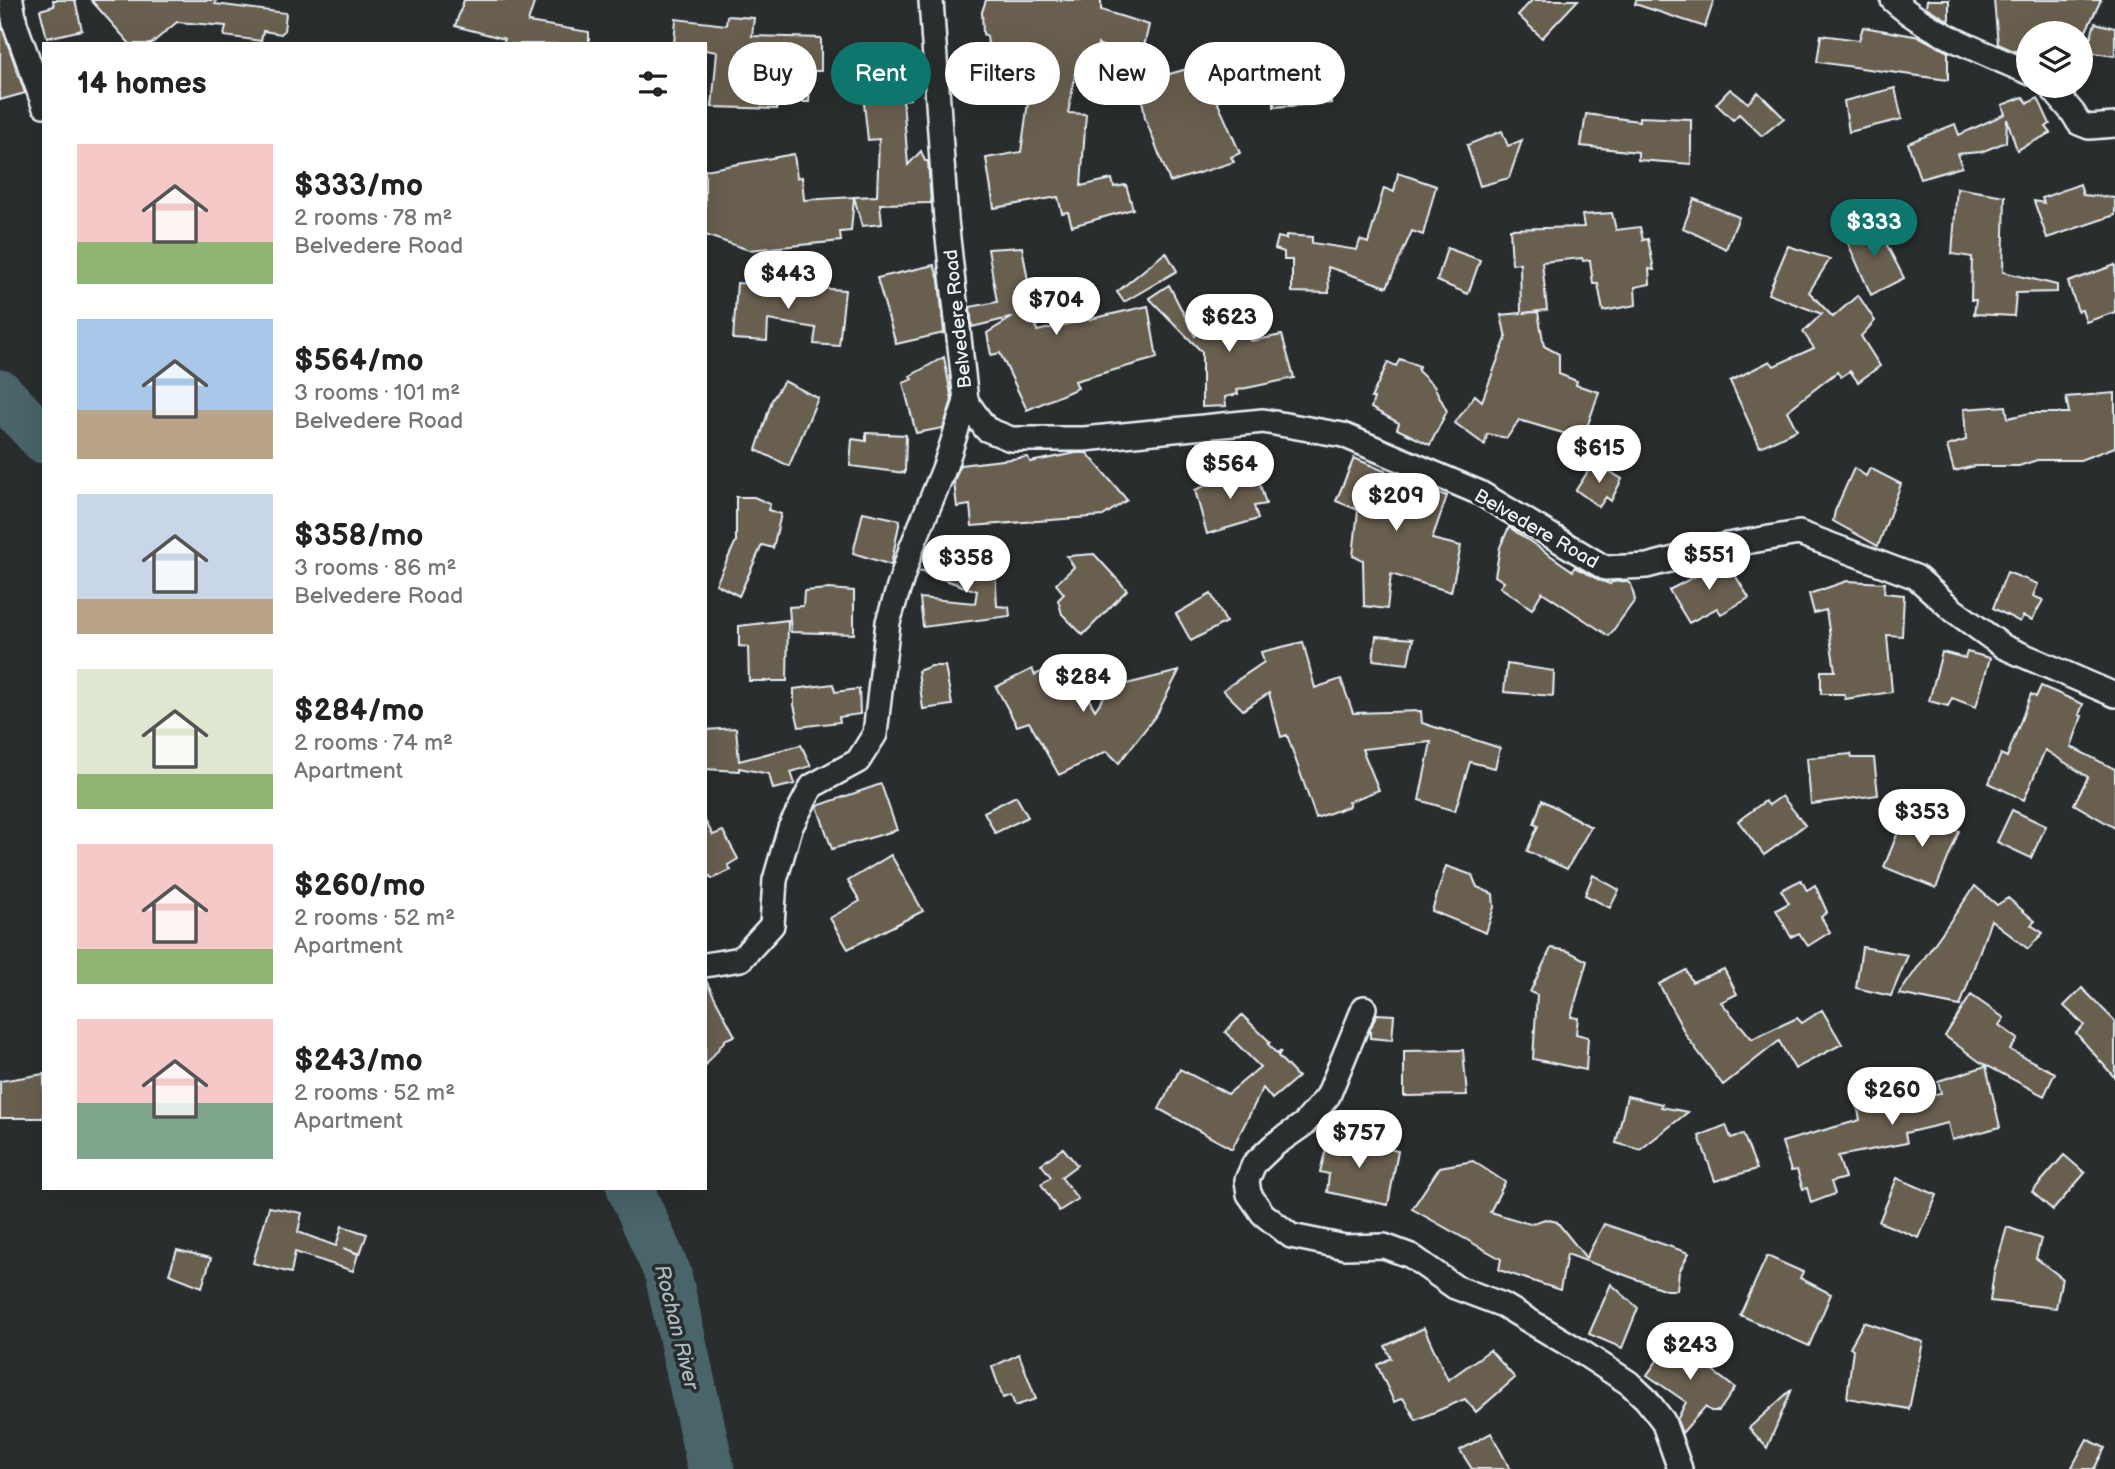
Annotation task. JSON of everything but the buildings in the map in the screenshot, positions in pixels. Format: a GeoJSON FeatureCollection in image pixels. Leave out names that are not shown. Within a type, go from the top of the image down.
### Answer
{"type":"FeatureCollection","features":[{"type":"Feature","properties":{"kind":"street"},"geometry":{"type":"LineString","coordinates":[[11,0],[15,24],[42,99]]}},
{"type":"Feature","properties":{"kind":"street","name":"Belvedere Road"},"geometry":{"type":"LineString","coordinates":[[931,0],[946,220],[966,401],[986,429],[1011,439],[1084,439],[1263,421],[1343,435],[1480,493],[1605,568],[1647,566],[1727,545],[1799,533],[1916,577],[1953,610],[2004,647],[2115,695]]}},
{"type":"Feature","properties":{"kind":"street"},"geometry":{"type":"LineString","coordinates":[[1893,0],[1905,11],[1961,42],[2016,67]]}},
{"type":"Feature","properties":{"kind":"street"},"geometry":{"type":"LineString","coordinates":[[2060,98],[2079,123],[2089,127],[2115,125]]}},
{"type":"Feature","properties":{"kind":"street"},"geometry":{"type":"LineString","coordinates":[[707,965],[741,959],[772,925],[775,880],[790,828],[812,786],[858,761],[875,734],[888,622],[911,549],[944,468],[966,401]]}},
{"type":"Feature","properties":{"kind":"street"},"geometry":{"type":"LineString","coordinates":[[1364,1008],[1328,1096],[1304,1124],[1274,1145],[1254,1164],[1247,1180],[1249,1194],[1263,1214],[1291,1236],[1345,1247],[1384,1246],[1411,1256],[1455,1287],[1503,1305],[1583,1353],[1629,1383],[1646,1399],[1663,1421],[1680,1469]]}},
{"type":"Feature","properties":{"kind":"waterway","name":"Rochan River"},"geometry":{"type":"LineString","coordinates":[[0,393],[42,438]]}},
{"type":"Feature","properties":{"kind":"waterway","name":"Rochan River"},"geometry":{"type":"LineString","coordinates":[[631,1190],[668,1274],[711,1469]]}}]}
